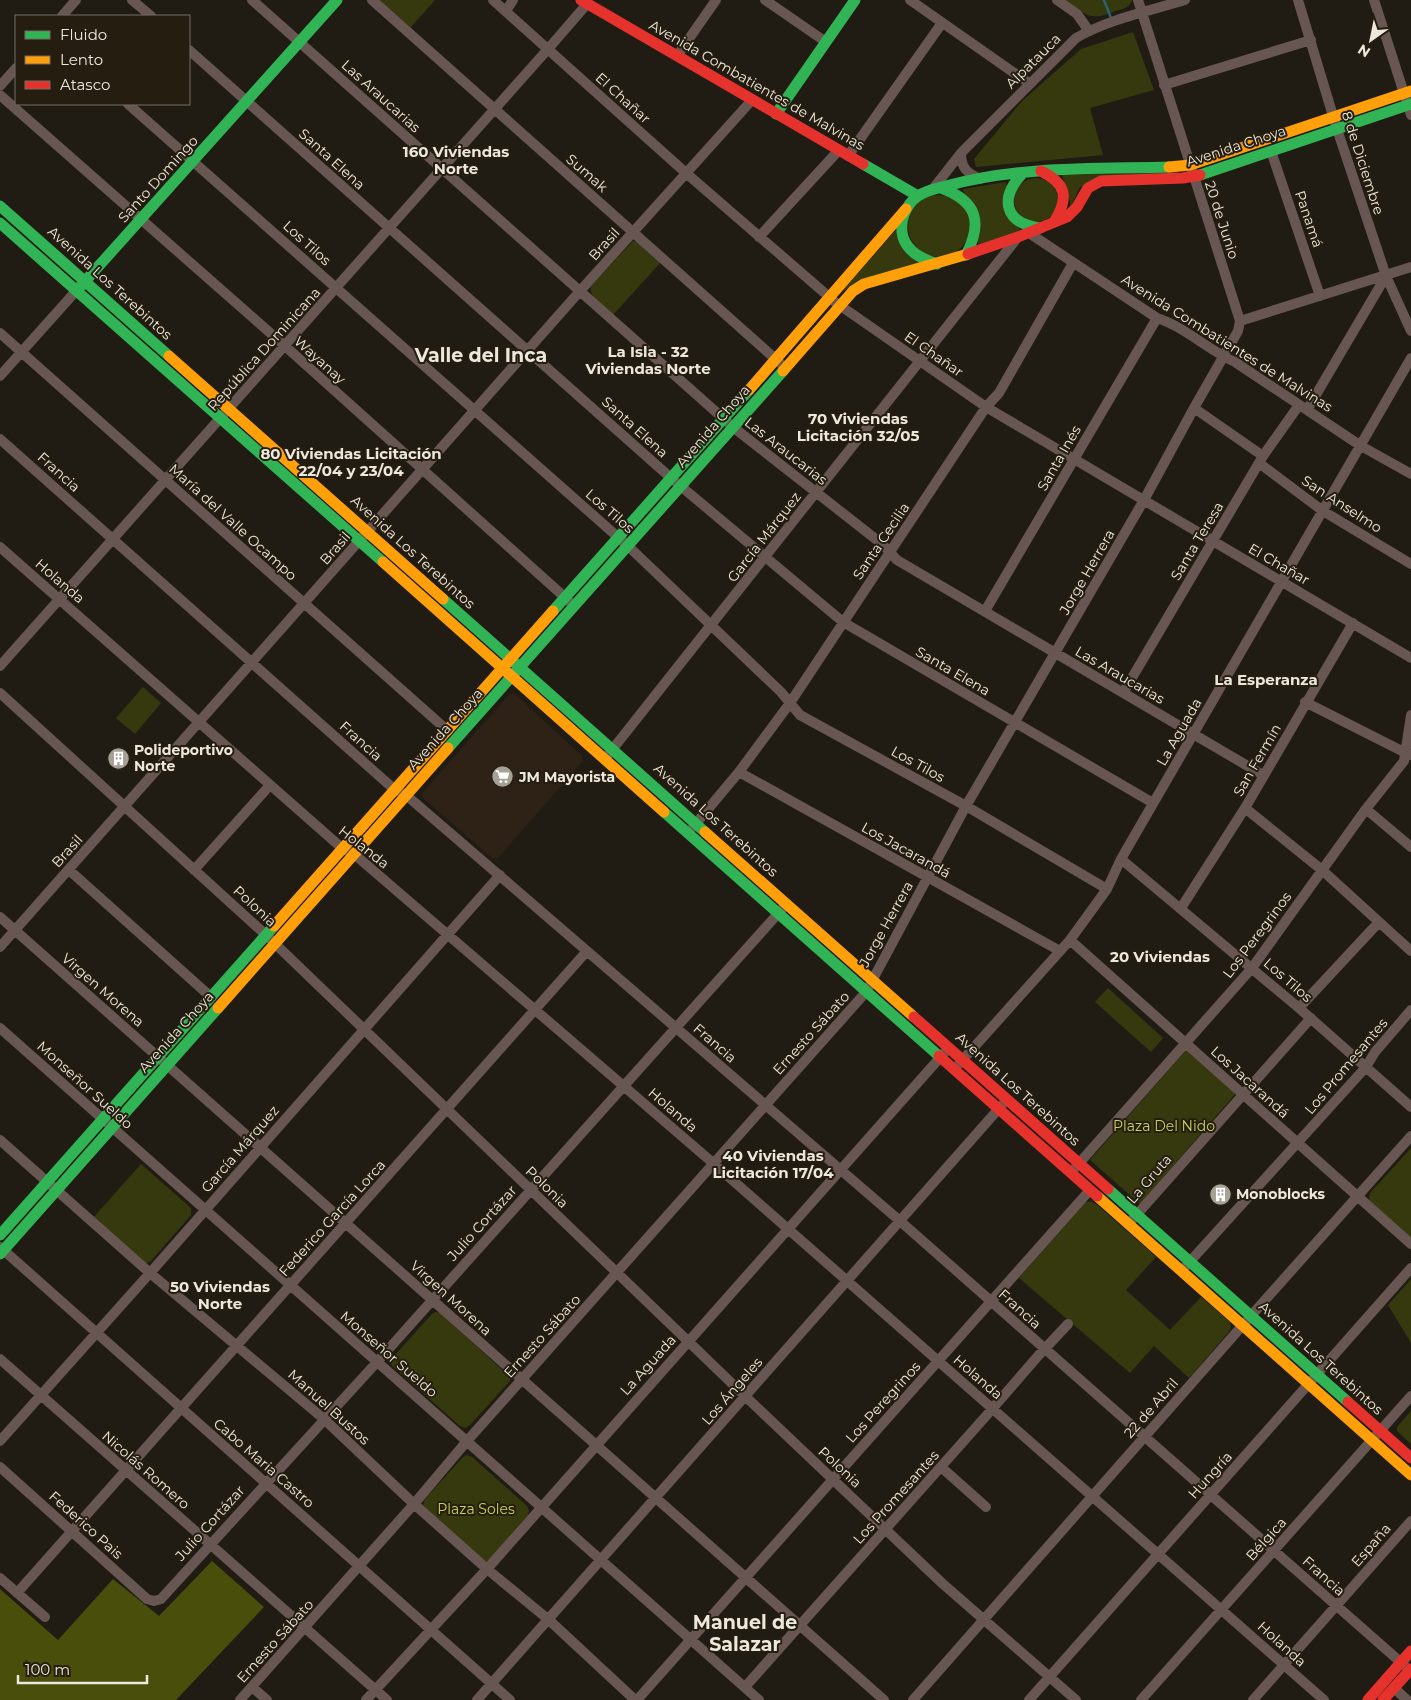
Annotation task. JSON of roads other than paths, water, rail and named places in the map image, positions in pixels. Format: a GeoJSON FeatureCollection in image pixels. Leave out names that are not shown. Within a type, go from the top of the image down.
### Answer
{"type":"FeatureCollection","features":[{"type":"Feature","properties":{"kind":"main road","name":"Santo Domingo"},"geometry":{"type":"LineString","coordinates":[[76,291],[336,0]]}},
{"type":"Feature","properties":{"kind":"main road"},"geometry":{"type":"LineString","coordinates":[[776,114],[855,0]]}},
{"type":"Feature","properties":{"kind":"main road","name":"Avenida Combatientes de Malvinas"},"geometry":{"type":"LineString","coordinates":[[584,2],[918,196]]}},
{"type":"Feature","properties":{"kind":"main road","name":"Avenida Choya"},"geometry":{"type":"LineString","coordinates":[[1040,170],[1179,167],[1190,165],[1408,92]]}},
{"type":"Feature","properties":{"kind":"main road","name":"Avenida Choya"},"geometry":{"type":"LineString","coordinates":[[1053,223],[1073,212],[1087,187],[1101,181],[1194,177],[1337,129],[1410,108]]}},
{"type":"Feature","properties":{"kind":"main road"},"geometry":{"type":"LineString","coordinates":[[1040,170],[1057,180],[1065,195],[1061,213],[1053,223],[937,264],[921,259],[907,246],[903,236],[902,222],[906,209],[918,196],[936,188],[1040,170]]}},
{"type":"Feature","properties":{"kind":"main road"},"geometry":{"type":"LineString","coordinates":[[1023,173],[1010,188],[1009,207],[1014,217],[1021,224],[1040,228]]}},
{"type":"Feature","properties":{"kind":"main road"},"geometry":{"type":"LineString","coordinates":[[936,188],[951,190],[962,196],[971,206],[976,218],[977,231],[973,244],[966,255]]}},
{"type":"Feature","properties":{"kind":"main road","name":"Avenida Los Terebintos"},"geometry":{"type":"LineString","coordinates":[[0,206],[1411,1458]]}},
{"type":"Feature","properties":{"kind":"main road","name":"Avenida Choya"},"geometry":{"type":"LineString","coordinates":[[1,1250],[112,1127],[211,997],[354,854],[406,795],[507,673],[511,659],[830,298],[906,209]]}},
{"type":"Feature","properties":{"kind":"main road","name":"Avenida Los Terebintos"},"geometry":{"type":"LineString","coordinates":[[0,223],[1411,1476]]}},
{"type":"Feature","properties":{"kind":"main road","name":"Avenida Choya"},"geometry":{"type":"LineString","coordinates":[[0,1235],[102,1119],[163,1061],[270,939],[343,849],[448,731],[507,673],[520,667],[853,291],[864,284],[937,264]]}},
{"type":"Feature","properties":{"kind":"main road"},"geometry":{"type":"LineString","coordinates":[[1384,1700],[1407,1667],[1411,1651]]}},
{"type":"Feature","properties":{"kind":"main road"},"geometry":{"type":"LineString","coordinates":[[1368,1700],[1407,1667]]}},
{"type":"Feature","properties":{"kind":"street"},"geometry":{"type":"LineString","coordinates":[[63,15],[76,0]]}},
{"type":"Feature","properties":{"kind":"street"},"geometry":{"type":"LineString","coordinates":[[132,0],[150,15]]}},
{"type":"Feature","properties":{"kind":"street","name":"Las Araucarias"},"geometry":{"type":"LineString","coordinates":[[252,0],[733,427],[882,544],[897,560],[1263,775]]}},
{"type":"Feature","properties":{"kind":"street","name":"Sumak"},"geometry":{"type":"LineString","coordinates":[[372,0],[785,367]]}},
{"type":"Feature","properties":{"kind":"street","name":"El Chañar"},"geometry":{"type":"LineString","coordinates":[[494,0],[686,173],[830,298],[986,407],[1411,658]]}},
{"type":"Feature","properties":{"kind":"street"},"geometry":{"type":"LineString","coordinates":[[506,11],[514,0]]}},
{"type":"Feature","properties":{"kind":"street"},"geometry":{"type":"LineString","coordinates":[[677,56],[716,0]]}},
{"type":"Feature","properties":{"kind":"street"},"geometry":{"type":"LineString","coordinates":[[765,0],[826,42]]}},
{"type":"Feature","properties":{"kind":"street"},"geometry":{"type":"LineString","coordinates":[[910,0],[1030,84]]}},
{"type":"Feature","properties":{"kind":"street"},"geometry":{"type":"LineString","coordinates":[[1057,0],[1077,14],[1089,31]]}},
{"type":"Feature","properties":{"kind":"street","name":"20 de Junio"},"geometry":{"type":"LineString","coordinates":[[1138,0],[1240,321]]}},
{"type":"Feature","properties":{"kind":"street","name":"Alpatauca"},"geometry":{"type":"LineString","coordinates":[[936,188],[961,153],[1076,38],[1089,31],[1185,0]]}},
{"type":"Feature","properties":{"kind":"street","name":"8 de Diciembre"},"geometry":{"type":"LineString","coordinates":[[1298,0],[1337,129],[1386,276],[1411,331]]}},
{"type":"Feature","properties":{"kind":"street"},"geometry":{"type":"LineString","coordinates":[[1374,0],[1408,92],[1410,108]]}},
{"type":"Feature","properties":{"kind":"street","name":"República Dominicana"},"geometry":{"type":"LineString","coordinates":[[0,666],[548,49],[584,2]]}},
{"type":"Feature","properties":{"kind":"street"},"geometry":{"type":"LineString","coordinates":[[759,237],[844,153],[942,22]]}},
{"type":"Feature","properties":{"kind":"street"},"geometry":{"type":"LineString","coordinates":[[1164,86],[1311,40]]}},
{"type":"Feature","properties":{"kind":"street","name":"Santa Elena"},"geometry":{"type":"LineString","coordinates":[[190,51],[680,486],[843,622],[1153,803]]}},
{"type":"Feature","properties":{"kind":"street"},"geometry":{"type":"LineString","coordinates":[[0,86],[15,69]]}},
{"type":"Feature","properties":{"kind":"street","name":"Wayanay"},"geometry":{"type":"LineString","coordinates":[[0,95],[285,346],[574,606]]}},
{"type":"Feature","properties":{"kind":"street","name":"Brasil"},"geometry":{"type":"LineString","coordinates":[[0,947],[580,291],[752,100]]}},
{"type":"Feature","properties":{"kind":"street","name":"Los Tilos"},"geometry":{"type":"LineString","coordinates":[[129,105],[628,546],[712,625],[800,715],[966,806],[1107,889]]}},
{"type":"Feature","properties":{"kind":"street","name":"Panamá"},"geometry":{"type":"LineString","coordinates":[[1271,151],[1320,296]]}},
{"type":"Feature","properties":{"kind":"street"},"geometry":{"type":"LineString","coordinates":[[961,153],[961,162],[964,169],[981,179]]}},
{"type":"Feature","properties":{"kind":"street","name":"Avenida Combatientes de Malvinas"},"geometry":{"type":"LineString","coordinates":[[1024,234],[1073,263],[1157,318],[1168,321],[1235,362],[1361,446],[1411,474]]}},
{"type":"Feature","properties":{"kind":"street","name":"García Márquez"},"geometry":{"type":"LineString","coordinates":[[604,759],[1024,234]]}},
{"type":"Feature","properties":{"kind":"street","name":"Santa Cecilia"},"geometry":{"type":"LineString","coordinates":[[687,833],[739,772],[790,703],[986,407],[998,393],[1073,263]]}},
{"type":"Feature","properties":{"kind":"street"},"geometry":{"type":"LineString","coordinates":[[1240,321],[1411,267]]}},
{"type":"Feature","properties":{"kind":"street","name":"Santa Teresa"},"geometry":{"type":"LineString","coordinates":[[1123,693],[1261,460],[1303,407],[1386,276]]}},
{"type":"Feature","properties":{"kind":"street","name":"Santo Domingo"},"geometry":{"type":"LineString","coordinates":[[0,376],[76,291]]}},
{"type":"Feature","properties":{"kind":"street","name":"Santa Inés"},"geometry":{"type":"LineString","coordinates":[[985,611],[1157,318]]}},
{"type":"Feature","properties":{"kind":"street","name":"Jorge Herrera"},"geometry":{"type":"LineString","coordinates":[[866,992],[871,979],[966,806],[1144,500],[1224,357],[1238,331],[1240,321]]}},
{"type":"Feature","properties":{"kind":"street","name":"María del Valle Ocampo"},"geometry":{"type":"LineString","coordinates":[[0,333],[448,731]]}},
{"type":"Feature","properties":{"kind":"street","name":"La Aguada"},"geometry":{"type":"LineString","coordinates":[[954,1070],[1070,940],[1107,889],[1121,859],[1153,803],[1411,358]]}},
{"type":"Feature","properties":{"kind":"street","name":"San Anselmo"},"geometry":{"type":"LineString","coordinates":[[1194,408],[1322,511],[1411,564]]}},
{"type":"Feature","properties":{"kind":"street","name":"Francia"},"geometry":{"type":"LineString","coordinates":[[0,439],[395,790],[406,795],[765,1104],[1407,1667]]}},
{"type":"Feature","properties":{"kind":"street","name":"Holanda"},"geometry":{"type":"LineString","coordinates":[[0,547],[343,849],[354,854],[713,1163],[1324,1700]]}},
{"type":"Feature","properties":{"kind":"street","name":"San Fermín"},"geometry":{"type":"LineString","coordinates":[[1181,908],[1245,808],[1305,702],[1353,623]]}},
{"type":"Feature","properties":{"kind":"street","name":"Polonia"},"geometry":{"type":"LineString","coordinates":[[0,693],[270,939],[886,1529],[984,1620],[1076,1700]]}},
{"type":"Feature","properties":{"kind":"street"},"geometry":{"type":"LineString","coordinates":[[1305,702],[1408,753]]}},
{"type":"Feature","properties":{"kind":"street","name":"Los Peregrinos"},"geometry":{"type":"LineString","coordinates":[[1070,1173],[1252,968],[1366,808],[1404,761],[1408,753],[1411,715]]}},
{"type":"Feature","properties":{"kind":"street","name":"Los Jacarandá"},"geometry":{"type":"LineString","coordinates":[[739,772],[1060,951]]}},
{"type":"Feature","properties":{"kind":"street"},"geometry":{"type":"LineString","coordinates":[[194,870],[270,784]]}},
{"type":"Feature","properties":{"kind":"street"},"geometry":{"type":"LineString","coordinates":[[1245,808],[1322,870],[1411,951]]}},
{"type":"Feature","properties":{"kind":"street"},"geometry":{"type":"LineString","coordinates":[[1366,808],[1411,847]]}},
{"type":"Feature","properties":{"kind":"street","name":"Los Tilos"},"geometry":{"type":"LineString","coordinates":[[1121,859],[1311,1018],[1411,1107]]}},
{"type":"Feature","properties":{"kind":"street"},"geometry":{"type":"LineString","coordinates":[[69,870],[211,997]]}},
{"type":"Feature","properties":{"kind":"street","name":"García Márquez"},"geometry":{"type":"LineString","coordinates":[[0,1441],[500,875]]}},
{"type":"Feature","properties":{"kind":"street","name":"Julio Cortázar"},"geometry":{"type":"LineString","coordinates":[[154,1601],[160,1599],[377,1362],[787,904]]}},
{"type":"Feature","properties":{"kind":"street","name":"Virgen Morena"},"geometry":{"type":"LineString","coordinates":[[0,917],[884,1700]]}},
{"type":"Feature","properties":{"kind":"street"},"geometry":{"type":"LineString","coordinates":[[1299,1008],[1379,922]]}},
{"type":"Feature","properties":{"kind":"street","name":"Los Jacarandá"},"geometry":{"type":"LineString","coordinates":[[1070,940],[1411,1244]]}},
{"type":"Feature","properties":{"kind":"street","name":"Federico García Lorca"},"geometry":{"type":"LineString","coordinates":[[17,1593],[588,951]]}},
{"type":"Feature","properties":{"kind":"street","name":"Ernesto Sábato"},"geometry":{"type":"LineString","coordinates":[[240,1700],[360,1566],[467,1441],[866,992]]}},
{"type":"Feature","properties":{"kind":"street","name":"Los Promesantes"},"geometry":{"type":"LineString","coordinates":[[1181,1271],[1366,1067],[1375,1052],[1411,1010]]}},
{"type":"Feature","properties":{"kind":"street","name":"La Gruta"},"geometry":{"type":"LineString","coordinates":[[1128,1224],[1242,1093],[1311,1018]]}},
{"type":"Feature","properties":{"kind":"street","name":"Monseñor Sueldo"},"geometry":{"type":"LineString","coordinates":[[0,1028],[759,1700]]}},
{"type":"Feature","properties":{"kind":"street","name":"La Aguada"},"geometry":{"type":"LineString","coordinates":[[366,1700],[487,1569],[949,1048]]}},
{"type":"Feature","properties":{"kind":"street","name":"Los Ángeles"},"geometry":{"type":"LineString","coordinates":[[477,1700],[1007,1100]]}},
{"type":"Feature","properties":{"kind":"street","name":"22 de Abril"},"geometry":{"type":"LineString","coordinates":[[913,1700],[1411,1136]]}},
{"type":"Feature","properties":{"kind":"street","name":"Manuel Bustos"},"geometry":{"type":"LineString","coordinates":[[0,1140],[150,1273],[324,1418],[414,1504],[548,1620],[636,1700]]}},
{"type":"Feature","properties":{"kind":"street","name":"Los Peregrinos"},"geometry":{"type":"LineString","coordinates":[[636,1700],[1090,1190]]}},
{"type":"Feature","properties":{"kind":"street","name":"Cabo Maria Castro"},"geometry":{"type":"LineString","coordinates":[[1,1250],[510,1700]]}},
{"type":"Feature","properties":{"kind":"street","name":"Hungría"},"geometry":{"type":"LineString","coordinates":[[1029,1700],[1411,1268]]}},
{"type":"Feature","properties":{"kind":"street","name":"Los Promesantes"},"geometry":{"type":"LineString","coordinates":[[745,1687],[1068,1324]]}},
{"type":"Feature","properties":{"kind":"street","name":"Nicolás Romero"},"geometry":{"type":"LineString","coordinates":[[0,1359],[387,1700]]}},
{"type":"Feature","properties":{"kind":"street","name":"Bélgica"},"geometry":{"type":"LineString","coordinates":[[1141,1700],[1411,1396]]}},
{"type":"Feature","properties":{"kind":"street","name":"Federico Pais"},"geometry":{"type":"LineString","coordinates":[[0,1467],[148,1599],[154,1601]]}},
{"type":"Feature","properties":{"kind":"street"},"geometry":{"type":"LineString","coordinates":[[941,1467],[986,1507]]}},
{"type":"Feature","properties":{"kind":"street","name":"España"},"geometry":{"type":"LineString","coordinates":[[1253,1700],[1411,1521]]}},
{"type":"Feature","properties":{"kind":"street"},"geometry":{"type":"LineString","coordinates":[[0,1578],[45,1617]]}},
{"type":"Feature","properties":{"kind":"street"},"geometry":{"type":"LineString","coordinates":[[252,1687],[267,1700]]}},
{"type":"Feature","properties":{"kind":"street"},"geometry":{"type":"LineString","coordinates":[[1394,1688],[1407,1700]]}},
{"type":"Feature","properties":{"kind":"waterway"},"geometry":{"type":"LineString","coordinates":[[1104,0],[1111,18]]}},
{"type":"Feature","properties":{"kind":"place","name":"Polideportivo Norte"},"geometry":{"type":"Point","coordinates":[118,758]}},
{"type":"Feature","properties":{"kind":"place","name":"JM Mayorista"},"geometry":{"type":"Point","coordinates":[503,777]}},
{"type":"Feature","properties":{"kind":"place","name":"Monoblocks"},"geometry":{"type":"Point","coordinates":[1220,1194]}},
{"type":"Feature","properties":{"kind":"district","name":"160 Viviendas Norte"},"geometry":{"type":"Point","coordinates":[456,160]}},
{"type":"Feature","properties":{"kind":"district","name":"Valle del Inca"},"geometry":{"type":"Point","coordinates":[481,355]}},
{"type":"Feature","properties":{"kind":"district","name":"La Isla - 32 Viviendas Norte"},"geometry":{"type":"Point","coordinates":[648,360]}},
{"type":"Feature","properties":{"kind":"district","name":"70 Viviendas Licitación 32/05"},"geometry":{"type":"Point","coordinates":[858,426]}},
{"type":"Feature","properties":{"kind":"district","name":"80 Viviendas Licitación 22/04 y 23/04"},"geometry":{"type":"Point","coordinates":[351,462]}},
{"type":"Feature","properties":{"kind":"district","name":"La Esperanza"},"geometry":{"type":"Point","coordinates":[1266,679]}},
{"type":"Feature","properties":{"kind":"district","name":"20 Viviendas"},"geometry":{"type":"Point","coordinates":[1160,956]}},
{"type":"Feature","properties":{"kind":"district","name":"40 Viviendas Licitación 17/04"},"geometry":{"type":"Point","coordinates":[773,1164]}},
{"type":"Feature","properties":{"kind":"district","name":"50 Viviendas Norte"},"geometry":{"type":"Point","coordinates":[220,1294]}},
{"type":"Feature","properties":{"kind":"district","name":"Manuel de Salazar"},"geometry":{"type":"Point","coordinates":[745,1633]}},
{"type":"Feature","properties":{"kind":"park label","name":"Plaza Del Nido"},"geometry":{"type":"Point","coordinates":[1164,1126]}},
{"type":"Feature","properties":{"kind":"park label","name":"Plaza Soles"},"geometry":{"type":"Point","coordinates":[476,1509]}}]}
